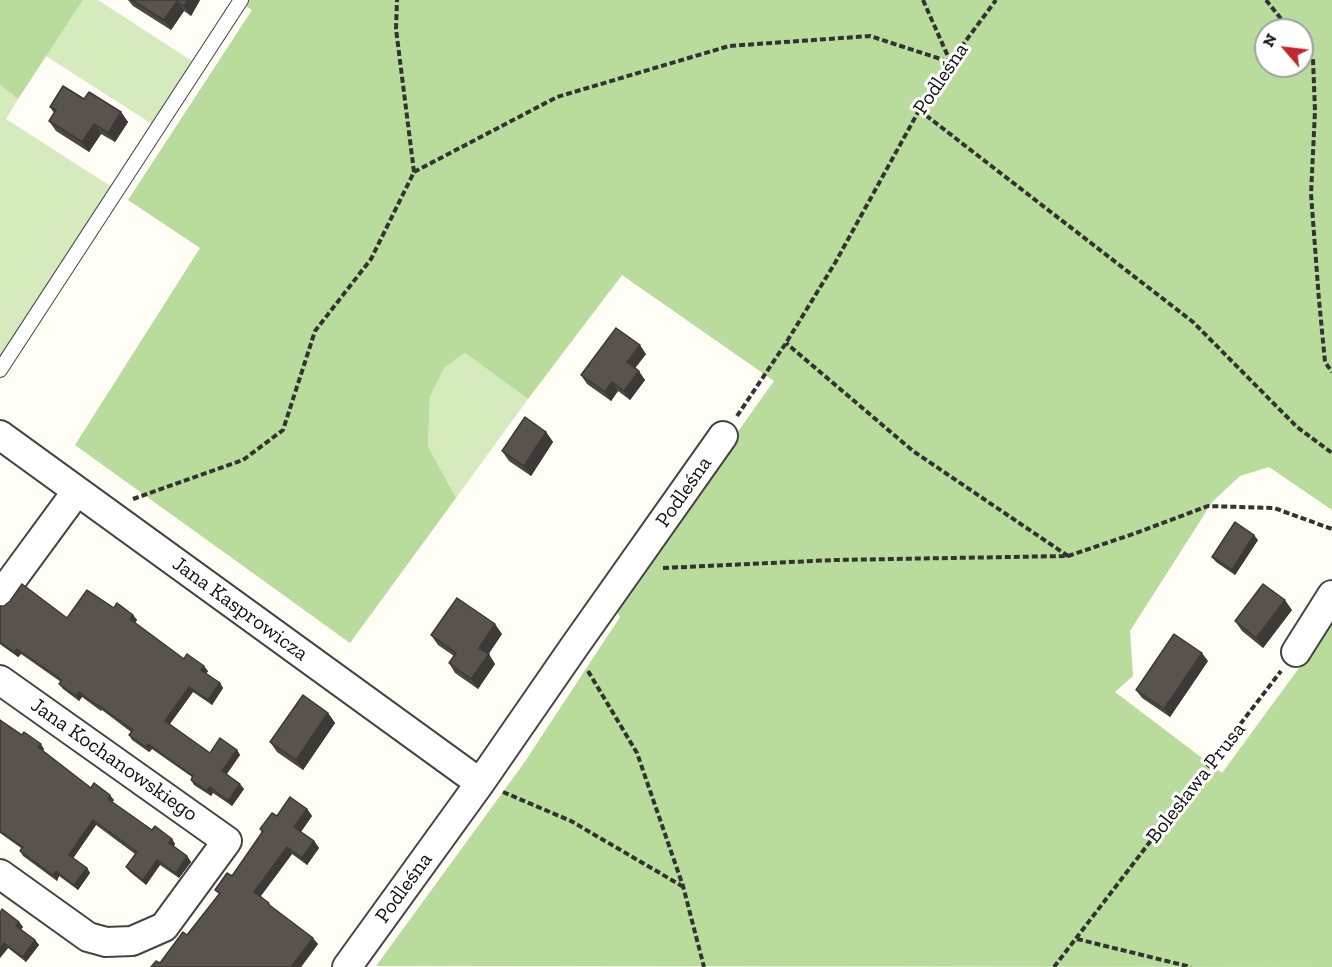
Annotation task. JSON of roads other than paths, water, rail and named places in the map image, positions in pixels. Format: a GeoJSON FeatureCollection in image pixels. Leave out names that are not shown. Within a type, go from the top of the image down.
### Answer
{"type":"FeatureCollection","features":[{"type":"Feature","properties":{"kind":"street","name":"Jana Kasprowicza"},"geometry":{"type":"LineString","coordinates":[[0,435],[480,783]]}},
{"type":"Feature","properties":{"kind":"street","name":"Podleśna"},"geometry":{"type":"LineString","coordinates":[[347,967],[480,783],[723,436]]}},
{"type":"Feature","properties":{"kind":"street"},"geometry":{"type":"LineString","coordinates":[[0,596],[76,491]]}},
{"type":"Feature","properties":{"kind":"street"},"geometry":{"type":"LineString","coordinates":[[1296,652],[1332,595]]}},
{"type":"Feature","properties":{"kind":"street","name":"Jana Kochanowskiego"},"geometry":{"type":"LineString","coordinates":[[0,680],[227,841],[164,927],[132,941],[106,942],[88,937],[0,874]]}},
{"type":"Feature","properties":{"kind":"lane"},"geometry":{"type":"LineString","coordinates":[[0,370],[241,0]]}}]}
